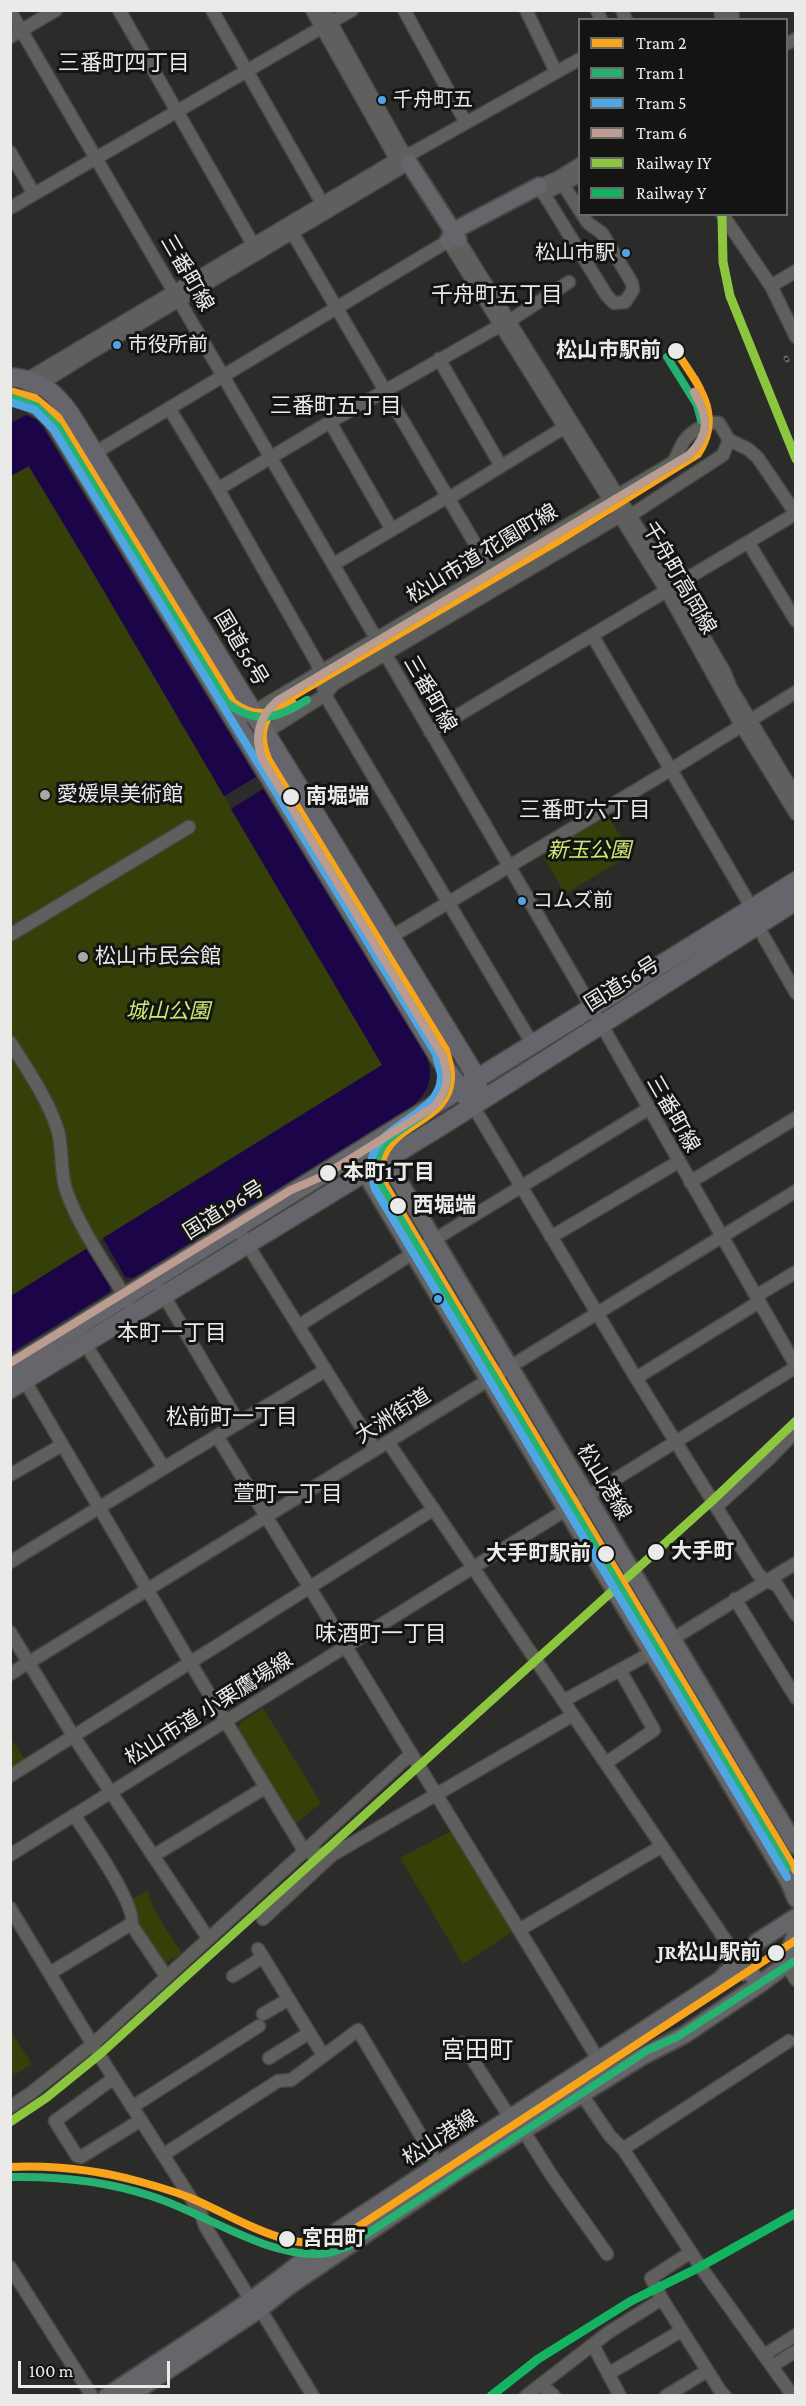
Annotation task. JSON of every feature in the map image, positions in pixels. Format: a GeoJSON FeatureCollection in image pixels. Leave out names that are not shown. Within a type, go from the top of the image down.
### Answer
{"type":"FeatureCollection","features":[{"type":"Feature","properties":{"kind":"highway","name":"国道56号"},"geometry":{"type":"LineString","coordinates":[[26,380],[63,404],[95,452],[477,1078]]}},
{"type":"Feature","properties":{"kind":"highway","name":"国道56号"},"geometry":{"type":"LineString","coordinates":[[18,398],[41,408],[52,419],[445,1066],[473,1106],[596,1016],[755,917],[795,882]]}},
{"type":"Feature","properties":{"kind":"highway","name":"国道56号"},"geometry":{"type":"LineString","coordinates":[[755,917],[795,901]]}},
{"type":"Feature","properties":{"kind":"highway","name":"国道56号"},"geometry":{"type":"LineString","coordinates":[[461,1089],[533,1045],[596,1016]]}},
{"type":"Feature","properties":{"kind":"highway"},"geometry":{"type":"LineString","coordinates":[[435,1105],[444,1089],[445,1066]]}},
{"type":"Feature","properties":{"kind":"highway"},"geometry":{"type":"LineString","coordinates":[[473,1106],[478,1093],[477,1078]]}},
{"type":"Feature","properties":{"kind":"highway","name":"国道196号"},"geometry":{"type":"LineString","coordinates":[[15,1376],[79,1336],[126,1297],[159,1287],[241,1236],[354,1154],[461,1089]]}},
{"type":"Feature","properties":{"kind":"highway","name":"国道196号"},"geometry":{"type":"LineString","coordinates":[[241,1236],[365,1173],[473,1106]]}},
{"type":"Feature","properties":{"kind":"main road"},"geometry":{"type":"LineString","coordinates":[[403,162],[453,237],[541,190]]}},
{"type":"Feature","properties":{"kind":"main road","name":"松山港線"},"geometry":{"type":"LineString","coordinates":[[375,1141],[795,1846]]}},
{"type":"Feature","properties":{"kind":"main road"},"geometry":{"type":"LineString","coordinates":[[354,1154],[652,1650],[789,1882],[795,1899]]}},
{"type":"Feature","properties":{"kind":"main road","name":"松山港線"},"geometry":{"type":"LineString","coordinates":[[106,2396],[255,2304],[288,2287],[517,2125],[572,2080],[720,1980],[757,1942],[795,1917]]}},
{"type":"Feature","properties":{"kind":"main road"},"geometry":{"type":"LineString","coordinates":[[791,1960],[795,1931]]}},
{"type":"Feature","properties":{"kind":"main road"},"geometry":{"type":"LineString","coordinates":[[739,1960],[760,1984]]}},
{"type":"Feature","properties":{"kind":"main road","name":"松山港線"},"geometry":{"type":"LineString","coordinates":[[129,2396],[255,2304],[339,2230],[439,2166],[583,2094],[643,2056],[684,2035],[760,1984],[791,1960]]}},
{"type":"Feature","properties":{"kind":"street"},"geometry":{"type":"LineString","coordinates":[[16,34],[56,10]]}},
{"type":"Feature","properties":{"kind":"street"},"geometry":{"type":"LineString","coordinates":[[119,10],[256,250]]}},
{"type":"Feature","properties":{"kind":"street"},"geometry":{"type":"LineString","coordinates":[[212,10],[324,208]]}},
{"type":"Feature","properties":{"kind":"street"},"geometry":{"type":"LineString","coordinates":[[312,10],[327,26],[403,162]]}},
{"type":"Feature","properties":{"kind":"street"},"geometry":{"type":"LineString","coordinates":[[324,10],[327,26]]}},
{"type":"Feature","properties":{"kind":"street"},"geometry":{"type":"LineString","coordinates":[[10,207],[352,10]]}},
{"type":"Feature","properties":{"kind":"street"},"geometry":{"type":"LineString","coordinates":[[404,10],[466,123]]}},
{"type":"Feature","properties":{"kind":"street"},"geometry":{"type":"LineString","coordinates":[[526,10],[556,72]]}},
{"type":"Feature","properties":{"kind":"street","name":"三番町線"},"geometry":{"type":"LineString","coordinates":[[10,11],[16,34],[97,157],[596,1016],[795,1366]]}},
{"type":"Feature","properties":{"kind":"street"},"geometry":{"type":"LineString","coordinates":[[18,398],[26,380],[178,296],[403,162],[414,152],[578,60]]}},
{"type":"Feature","properties":{"kind":"street"},"geometry":{"type":"LineString","coordinates":[[10,152],[34,194]]}},
{"type":"Feature","properties":{"kind":"street"},"geometry":{"type":"LineString","coordinates":[[561,181],[578,165]]}},
{"type":"Feature","properties":{"kind":"street"},"geometry":{"type":"LineString","coordinates":[[575,245],[573,233],[583,216],[602,233],[633,283],[630,297],[625,302],[614,303],[607,297],[541,190],[578,176]]}},
{"type":"Feature","properties":{"kind":"street"},"geometry":{"type":"LineString","coordinates":[[561,181],[578,208]]}},
{"type":"Feature","properties":{"kind":"street"},"geometry":{"type":"LineString","coordinates":[[725,217],[771,286],[795,338]]}},
{"type":"Feature","properties":{"kind":"street"},"geometry":{"type":"LineString","coordinates":[[290,229],[501,587]]}},
{"type":"Feature","properties":{"kind":"street"},"geometry":{"type":"LineString","coordinates":[[79,462],[453,237]]}},
{"type":"Feature","properties":{"kind":"street","name":"千舟町高岡線"},"geometry":{"type":"LineString","coordinates":[[453,237],[670,588],[795,814]]}},
{"type":"Feature","properties":{"kind":"street"},"geometry":{"type":"LineString","coordinates":[[771,286],[795,271]]}},
{"type":"Feature","properties":{"kind":"street"},"geometry":{"type":"LineString","coordinates":[[218,489],[505,322],[569,282]]}},
{"type":"Feature","properties":{"kind":"street"},"geometry":{"type":"LineString","coordinates":[[439,359],[501,466]]}},
{"type":"Feature","properties":{"kind":"street"},"geometry":{"type":"LineString","coordinates":[[169,408],[317,663],[326,695],[533,1045]]}},
{"type":"Feature","properties":{"kind":"street"},"geometry":{"type":"LineString","coordinates":[[330,422],[392,530]]}},
{"type":"Feature","properties":{"kind":"street","name":"松山市道 花園町線"},"geometry":{"type":"LineString","coordinates":[[236,723],[374,635],[488,567],[615,499],[672,463],[677,458],[683,442],[707,424],[719,423],[729,440],[748,449],[758,458],[795,514]]}},
{"type":"Feature","properties":{"kind":"street"},"geometry":{"type":"LineString","coordinates":[[333,564],[569,424]]}},
{"type":"Feature","properties":{"kind":"street","name":"松山市道 花園町線"},"geometry":{"type":"LineString","coordinates":[[249,743],[326,695],[334,684],[388,659],[501,587],[696,473],[723,455],[729,440]]}},
{"type":"Feature","properties":{"kind":"street"},"geometry":{"type":"LineString","coordinates":[[430,732],[795,514]]}},
{"type":"Feature","properties":{"kind":"street"},"geometry":{"type":"LineString","coordinates":[[748,542],[795,621]]}},
{"type":"Feature","properties":{"kind":"street"},"geometry":{"type":"LineString","coordinates":[[592,635],[755,917],[795,993]]}},
{"type":"Feature","properties":{"kind":"street"},"geometry":{"type":"LineString","coordinates":[[374,948],[795,692]]}},
{"type":"Feature","properties":{"kind":"street","name":"千舟町高岡線"},"geometry":{"type":"LineString","coordinates":[[745,722],[795,796]]}},
{"type":"Feature","properties":{"kind":"street"},"geometry":{"type":"LineString","coordinates":[[10,935],[189,827]]}},
{"type":"Feature","properties":{"kind":"street"},"geometry":{"type":"LineString","coordinates":[[10,941],[22,928]]}},
{"type":"Feature","properties":{"kind":"street"},"geometry":{"type":"LineString","coordinates":[[10,1042],[52,1113],[58,1134],[66,1190],[78,1217],[126,1297]]}},
{"type":"Feature","properties":{"kind":"street"},"geometry":{"type":"LineString","coordinates":[[473,1106],[636,1378],[758,1574],[766,1581],[777,1585],[795,1615]]}},
{"type":"Feature","properties":{"kind":"street"},"geometry":{"type":"LineString","coordinates":[[298,1326],[433,1240],[648,1109]]}},
{"type":"Feature","properties":{"kind":"street"},"geometry":{"type":"LineString","coordinates":[[690,1182],[795,1119]]}},
{"type":"Feature","properties":{"kind":"street"},"geometry":{"type":"LineString","coordinates":[[551,1237],[678,1162]]}},
{"type":"Feature","properties":{"kind":"street","name":"大洲街道"},"geometry":{"type":"LineString","coordinates":[[10,1674],[795,1191]]}},
{"type":"Feature","properties":{"kind":"street"},"geometry":{"type":"LineString","coordinates":[[241,1236],[375,1449]]}},
{"type":"Feature","properties":{"kind":"street"},"geometry":{"type":"LineString","coordinates":[[636,1378],[758,1299],[795,1272]]}},
{"type":"Feature","properties":{"kind":"street"},"geometry":{"type":"LineString","coordinates":[[159,1287],[239,1423]]}},
{"type":"Feature","properties":{"kind":"street"},"geometry":{"type":"LineString","coordinates":[[79,1336],[164,1468]]}},
{"type":"Feature","properties":{"kind":"street","name":"松山市道 小栗鷹場線"},"geometry":{"type":"LineString","coordinates":[[10,1856],[474,1569],[795,1366]]}},
{"type":"Feature","properties":{"kind":"street"},"geometry":{"type":"LineString","coordinates":[[10,1562],[326,1370]]}},
{"type":"Feature","properties":{"kind":"street"},"geometry":{"type":"LineString","coordinates":[[15,1376],[62,1445],[305,1852]]}},
{"type":"Feature","properties":{"kind":"street"},"geometry":{"type":"LineString","coordinates":[[716,1507],[769,1459],[795,1431]]}},
{"type":"Feature","properties":{"kind":"street"},"geometry":{"type":"LineString","coordinates":[[217,1436],[609,2077]]}},
{"type":"Feature","properties":{"kind":"street"},"geometry":{"type":"LineString","coordinates":[[388,1442],[739,1960]]}},
{"type":"Feature","properties":{"kind":"street"},"geometry":{"type":"LineString","coordinates":[[10,1475],[62,1445]]}},
{"type":"Feature","properties":{"kind":"street"},"geometry":{"type":"LineString","coordinates":[[10,1776],[434,1509]]}},
{"type":"Feature","properties":{"kind":"street"},"geometry":{"type":"LineString","coordinates":[[563,1701],[620,1670],[795,1563]]}},
{"type":"Feature","properties":{"kind":"street"},"geometry":{"type":"LineString","coordinates":[[735,1599],[795,1698]]}},
{"type":"Feature","properties":{"kind":"street"},"geometry":{"type":"LineString","coordinates":[[10,1632],[74,1737],[208,1938]]}},
{"type":"Feature","properties":{"kind":"street"},"geometry":{"type":"LineString","coordinates":[[606,1763],[654,1730],[620,1670]]}},
{"type":"Feature","properties":{"kind":"street"},"geometry":{"type":"LineString","coordinates":[[263,1919],[332,1855],[573,1715]]}},
{"type":"Feature","properties":{"kind":"street"},"geometry":{"type":"LineString","coordinates":[[10,2106],[31,2093],[93,2044],[410,1755]]}},
{"type":"Feature","properties":{"kind":"street"},"geometry":{"type":"LineString","coordinates":[[153,1856],[266,1787]]}},
{"type":"Feature","properties":{"kind":"street"},"geometry":{"type":"LineString","coordinates":[[50,1973],[131,1924],[133,1916],[116,1880],[74,1815]]}},
{"type":"Feature","properties":{"kind":"street"},"geometry":{"type":"LineString","coordinates":[[519,1930],[662,1846]]}},
{"type":"Feature","properties":{"kind":"street"},"geometry":{"type":"LineString","coordinates":[[305,1852],[332,1855]]}},
{"type":"Feature","properties":{"kind":"street"},"geometry":{"type":"LineString","coordinates":[[10,1908],[132,2107],[201,2214],[205,2226],[313,2396]]}},
{"type":"Feature","properties":{"kind":"street"},"geometry":{"type":"LineString","coordinates":[[131,1924],[166,1976]]}},
{"type":"Feature","properties":{"kind":"street"},"geometry":{"type":"LineString","coordinates":[[233,1976],[260,1953],[323,2055]]}},
{"type":"Feature","properties":{"kind":"street"},"geometry":{"type":"LineString","coordinates":[[791,1960],[795,1980]]}},
{"type":"Feature","properties":{"kind":"street"},"geometry":{"type":"LineString","coordinates":[[132,2107],[289,1999]]}},
{"type":"Feature","properties":{"kind":"street"},"geometry":{"type":"LineString","coordinates":[[163,2156],[278,2081],[291,2080],[358,2030],[439,2166]]}},
{"type":"Feature","properties":{"kind":"street"},"geometry":{"type":"LineString","coordinates":[[269,2058],[309,2033]]}},
{"type":"Feature","properties":{"kind":"street"},"geometry":{"type":"LineString","coordinates":[[623,2148],[789,2041]]}},
{"type":"Feature","properties":{"kind":"street"},"geometry":{"type":"LineString","coordinates":[[462,2043],[607,2254]]}},
{"type":"Feature","properties":{"kind":"street"},"geometry":{"type":"LineString","coordinates":[[114,2078],[54,2121],[77,2156],[81,2157],[141,2120]]}},
{"type":"Feature","properties":{"kind":"street"},"geometry":{"type":"LineString","coordinates":[[572,2080],[610,2136],[623,2148],[691,2252],[793,2396]]}},
{"type":"Feature","properties":{"kind":"street"},"geometry":{"type":"LineString","coordinates":[[691,2252],[651,2278],[681,2331],[725,2396]]}},
{"type":"Feature","properties":{"kind":"street"},"geometry":{"type":"LineString","coordinates":[[10,2267],[92,2396]]}},
{"type":"Feature","properties":{"kind":"street"},"geometry":{"type":"LineString","coordinates":[[526,2396],[593,2345],[662,2299]]}},
{"type":"Feature","properties":{"kind":"street"},"geometry":{"type":"LineString","coordinates":[[608,2374],[681,2331]]}},
{"type":"Feature","properties":{"kind":"street"},"geometry":{"type":"LineString","coordinates":[[764,2355],[795,2335]]}},
{"type":"Feature","properties":{"kind":"street"},"geometry":{"type":"LineString","coordinates":[[593,2345],[620,2396]]}},
{"type":"Feature","properties":{"kind":"street"},"geometry":{"type":"LineString","coordinates":[[772,2366],[795,2351]]}},
{"type":"Feature","properties":{"kind":"street"},"geometry":{"type":"LineString","coordinates":[[666,2396],[707,2371]]}},
{"type":"Feature","properties":{"kind":"street"},"geometry":{"type":"LineString","coordinates":[[541,2384],[554,2396]]}},
{"type":"Feature","properties":{"kind":"green space","name":"城山公園"},"geometry":{"type":"Polygon","coordinates":[[[28,466],[382,1065],[11,1296],[10,476],[28,466]]]}},
{"type":"Feature","properties":{"kind":"green space","name":"新玉公園"},"geometry":{"type":"Polygon","coordinates":[[[606,812],[631,854],[565,894],[542,854],[544,849],[606,812]]]}},
{"type":"Feature","properties":{"kind":"green space"},"geometry":{"type":"Polygon","coordinates":[[[263,1708],[321,1803],[295,1824],[238,1729],[241,1722],[263,1708]]]}},
{"type":"Feature","properties":{"kind":"green space"},"geometry":{"type":"Polygon","coordinates":[[[10,1737],[25,1760],[10,1770],[10,1737]]]}},
{"type":"Feature","properties":{"kind":"green space"},"geometry":{"type":"Polygon","coordinates":[[[451,1831],[512,1932],[463,1964],[400,1858],[451,1831]]]}},
{"type":"Feature","properties":{"kind":"green space"},"geometry":{"type":"Polygon","coordinates":[[[148,1891],[154,1910],[182,1954],[162,1964],[136,1925],[129,1900],[148,1891]]]}},
{"type":"Feature","properties":{"kind":"green space"},"geometry":{"type":"Polygon","coordinates":[[[10,2030],[32,2064],[11,2077],[10,2077],[10,2030]]]}},
{"type":"Feature","properties":{"kind":"shaded area"},"geometry":{"type":"Polygon","coordinates":[[[26,415],[37,420],[44,429],[256,777],[224,796],[29,466],[11,476],[11,423],[26,415]]]}},
{"type":"Feature","properties":{"kind":"shaded area"},"geometry":{"type":"Polygon","coordinates":[[[263,789],[426,1056],[430,1077],[426,1090],[412,1106],[133,1278],[125,1277],[103,1238],[382,1065],[231,809],[263,789]]]}},
{"type":"Feature","properties":{"kind":"shaded area"},"geometry":{"type":"Polygon","coordinates":[[[89,1247],[111,1285],[110,1292],[11,1353],[11,1296],[89,1247]]]}},
{"type":"Feature","properties":{"kind":"tram line","name":"2"},"geometry":{"type":"LineString","coordinates":[[676,351],[699,388],[708,413],[709,426],[698,454],[558,541],[278,705],[265,724],[263,744],[268,759],[446,1050],[451,1075],[448,1093],[431,1114],[407,1130],[387,1149],[382,1162],[385,1185],[796,1871]]}},
{"type":"Feature","properties":{"kind":"tram line","name":"1"},"geometry":{"type":"LineString","coordinates":[[667,357],[697,405],[701,420]]}},
{"type":"Feature","properties":{"kind":"tram line"},"geometry":{"type":"LineString","coordinates":[[697,376],[703,387]]}},
{"type":"Feature","properties":{"kind":"tram line","name":"2"},"geometry":{"type":"LineString","coordinates":[[10,391],[35,398],[58,417],[233,702],[255,713],[278,710],[293,703]]}},
{"type":"Feature","properties":{"kind":"tram line","name":"1"},"geometry":{"type":"LineString","coordinates":[[694,392],[702,409],[705,425],[701,439],[689,455],[277,701],[262,721],[258,743],[262,759],[443,1057],[447,1077],[443,1093],[424,1114],[399,1131],[380,1150],[377,1166],[381,1186],[787,1868]]}},
{"type":"Feature","properties":{"kind":"tram line","name":"6"},"geometry":{"type":"LineString","coordinates":[[10,1363],[291,1190],[323,1176],[435,1106],[443,1094],[447,1078],[443,1057],[262,759],[258,743],[262,721],[277,701],[689,455],[701,439],[705,425],[702,409],[694,392]]}},
{"type":"Feature","properties":{"kind":"tram line","name":"1"},"geometry":{"type":"LineString","coordinates":[[10,397],[36,406],[58,427],[227,703],[248,715],[267,717],[277,715],[307,700]]}},
{"type":"Feature","properties":{"kind":"tram line","name":"5"},"geometry":{"type":"LineString","coordinates":[[10,402],[35,410],[54,430],[436,1054],[441,1077],[438,1090],[431,1101],[385,1136],[376,1148],[371,1161],[375,1189],[787,1877]]}},
{"type":"Feature","properties":{"kind":"tram line"},"geometry":{"type":"LineString","coordinates":[[235,696],[271,754]]}},
{"type":"Feature","properties":{"kind":"tram line"},"geometry":{"type":"LineString","coordinates":[[297,1199],[393,1140]]}},
{"type":"Feature","properties":{"kind":"tram line","name":"2"},"geometry":{"type":"LineString","coordinates":[[10,2167],[93,2171],[125,2178],[187,2196],[269,2234],[310,2243],[329,2241],[347,2234],[796,1940]]}},
{"type":"Feature","properties":{"kind":"tram line","name":"1"},"geometry":{"type":"LineString","coordinates":[[10,2177],[46,2177],[117,2187],[171,2203],[234,2232],[277,2248],[299,2253],[334,2252],[347,2247],[648,2050],[677,2037],[796,1960]]}},
{"type":"Feature","properties":{"kind":"tram line"},"geometry":{"type":"LineString","coordinates":[[743,1981],[758,1966]]}},
{"type":"Feature","properties":{"kind":"rail line","name":"IY"},"geometry":{"type":"LineString","coordinates":[[722,216],[723,262],[730,296],[796,459]]}},
{"type":"Feature","properties":{"kind":"rail line","name":"IY"},"geometry":{"type":"LineString","coordinates":[[10,2122],[46,2098],[99,2055],[712,1501],[796,1421]]}},
{"type":"Feature","properties":{"kind":"rail line","name":"Y"},"geometry":{"type":"LineString","coordinates":[[491,2396],[538,2359],[631,2301],[696,2269],[796,2213]]}},
{"type":"Feature","properties":{"kind":"place","name":"千舟町五"},"geometry":{"type":"Point","coordinates":[382,100]}},
{"type":"Feature","properties":{"kind":"place","name":"松山市駅"},"geometry":{"type":"Point","coordinates":[626,253]}},
{"type":"Feature","properties":{"kind":"place","name":"市役所前"},"geometry":{"type":"Point","coordinates":[117,345]}},
{"type":"Feature","properties":{"kind":"place","name":"松山市駅前"},"geometry":{"type":"Point","coordinates":[676,351]}},
{"type":"Feature","properties":{"kind":"place","name":"愛媛県美術館"},"geometry":{"type":"Point","coordinates":[45,795]}},
{"type":"Feature","properties":{"kind":"place","name":"南堀端"},"geometry":{"type":"Point","coordinates":[291,797]}},
{"type":"Feature","properties":{"kind":"place","name":"コムズ前"},"geometry":{"type":"Point","coordinates":[522,901]}},
{"type":"Feature","properties":{"kind":"place","name":"松山市民会館"},"geometry":{"type":"Point","coordinates":[83,957]}},
{"type":"Feature","properties":{"kind":"place","name":"本町1丁目"},"geometry":{"type":"Point","coordinates":[328,1173]}},
{"type":"Feature","properties":{"kind":"place","name":"西堀端"},"geometry":{"type":"Point","coordinates":[398,1206]}},
{"type":"Feature","properties":{"kind":"place","name":"大手町"},"geometry":{"type":"Point","coordinates":[656,1552]}},
{"type":"Feature","properties":{"kind":"place","name":"大手町駅前"},"geometry":{"type":"Point","coordinates":[606,1554]}},
{"type":"Feature","properties":{"kind":"place","name":"JR松山駅前"},"geometry":{"type":"Point","coordinates":[776,1953]}},
{"type":"Feature","properties":{"kind":"place","name":"宮田町"},"geometry":{"type":"Point","coordinates":[287,2239]}},
{"type":"Feature","properties":{"kind":"district","name":"三番町四丁目"},"geometry":{"type":"Point","coordinates":[124,63]}},
{"type":"Feature","properties":{"kind":"district","name":"千舟町五丁目"},"geometry":{"type":"Point","coordinates":[497,295]}},
{"type":"Feature","properties":{"kind":"district","name":"三番町五丁目"},"geometry":{"type":"Point","coordinates":[336,406]}},
{"type":"Feature","properties":{"kind":"district","name":"三番町六丁目"},"geometry":{"type":"Point","coordinates":[585,810]}},
{"type":"Feature","properties":{"kind":"district","name":"本町一丁目"},"geometry":{"type":"Point","coordinates":[172,1333]}},
{"type":"Feature","properties":{"kind":"district","name":"松前町一丁目"},"geometry":{"type":"Point","coordinates":[232,1417]}},
{"type":"Feature","properties":{"kind":"district","name":"萱町一丁目"},"geometry":{"type":"Point","coordinates":[288,1494]}},
{"type":"Feature","properties":{"kind":"district","name":"味酒町一丁目"},"geometry":{"type":"Point","coordinates":[381,1634]}},
{"type":"Feature","properties":{"kind":"district","name":"宮田町"},"geometry":{"type":"Point","coordinates":[477,2051]}}]}
